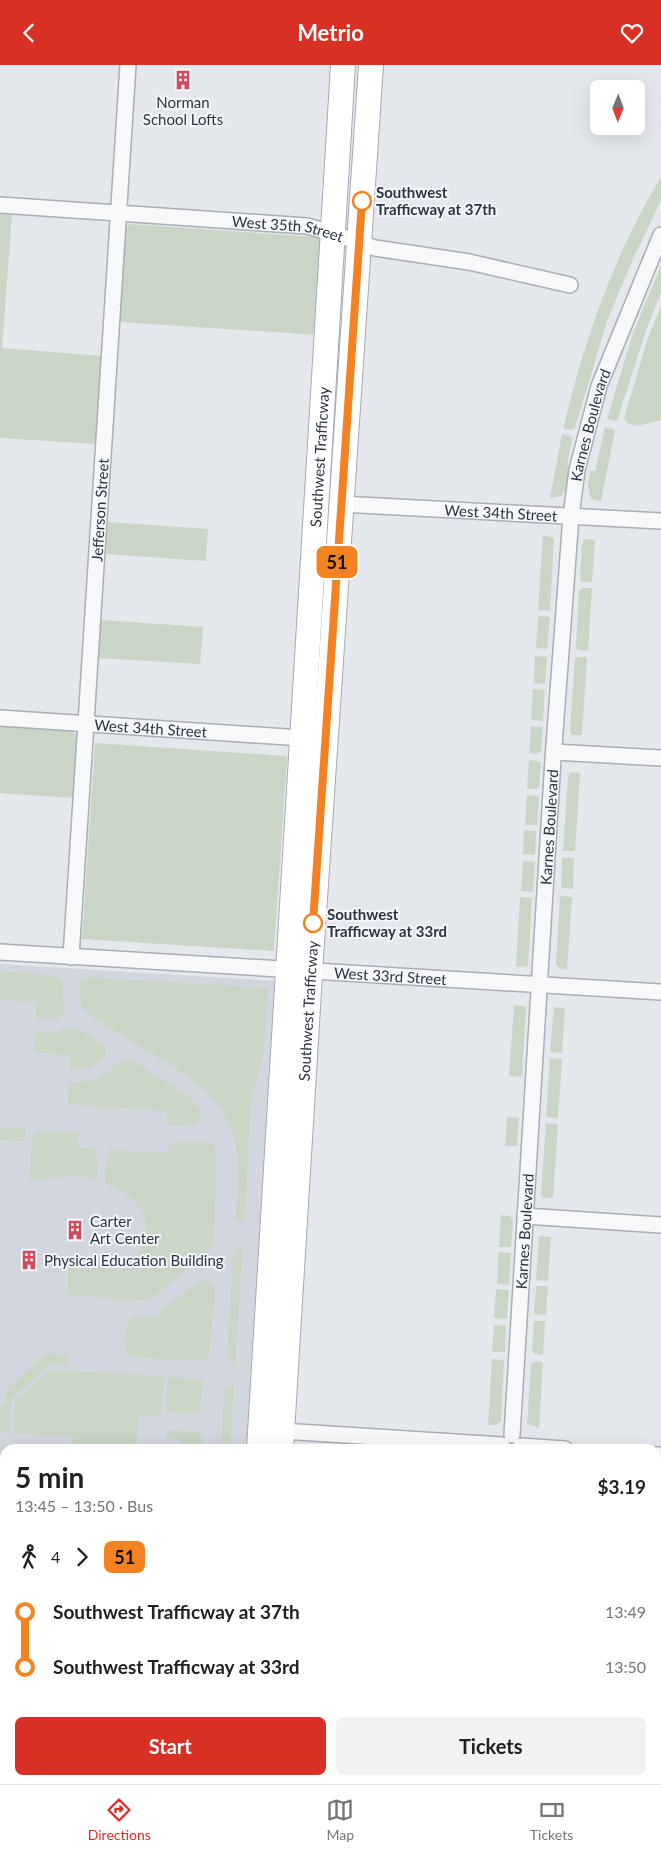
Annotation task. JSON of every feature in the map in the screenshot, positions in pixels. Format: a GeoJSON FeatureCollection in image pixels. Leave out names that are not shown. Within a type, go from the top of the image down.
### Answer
{"type":"FeatureCollection","features":[{"type":"Feature","properties":{"kind":"main road","name":"Southwest Trafficway"},"geometry":{"type":"LineString","coordinates":[[281,1440],[299,970],[302,738],[343,65]]}},
{"type":"Feature","properties":{"kind":"main road","name":"Southwest Trafficway"},"geometry":{"type":"LineString","coordinates":[[258,1444],[341,504],[371,65]]}},
{"type":"Feature","properties":{"kind":"street","name":"Jefferson Street"},"geometry":{"type":"LineString","coordinates":[[71,957],[128,65]]}},
{"type":"Feature","properties":{"kind":"street","name":"West 35th Street"},"geometry":{"type":"LineString","coordinates":[[0,205],[307,227],[359,241],[375,248],[469,262],[570,285]]}},
{"type":"Feature","properties":{"kind":"street","name":"Karnes Boulevard"},"geometry":{"type":"LineString","coordinates":[[512,1444],[554,752],[571,516],[578,470],[599,387],[661,235]]}},
{"type":"Feature","properties":{"kind":"street","name":"West 34th Street"},"geometry":{"type":"LineString","coordinates":[[341,504],[661,521]]}},
{"type":"Feature","properties":{"kind":"street","name":"West 34th Street"},"geometry":{"type":"LineString","coordinates":[[0,718],[302,738]]}},
{"type":"Feature","properties":{"kind":"street"},"geometry":{"type":"LineString","coordinates":[[554,752],[661,758]]}},
{"type":"Feature","properties":{"kind":"street","name":"West 33rd Street"},"geometry":{"type":"LineString","coordinates":[[0,952],[661,992]]}},
{"type":"Feature","properties":{"kind":"street"},"geometry":{"type":"LineString","coordinates":[[525,1217],[661,1225]]}},
{"type":"Feature","properties":{"kind":"street"},"geometry":{"type":"LineString","coordinates":[[281,1440],[466,1444]]}},
{"type":"Feature","properties":{"kind":"shaded area"},"geometry":{"type":"Polygon","coordinates":[[[0,964],[276,981],[248,1444],[0,1444],[0,964]]]}},
{"type":"Feature","properties":{"kind":"green space"},"geometry":{"type":"Polygon","coordinates":[[[661,177],[661,200],[633,259],[607,321],[575,428],[571,430],[563,429],[571,396],[602,299],[629,236],[661,177]]]}},
{"type":"Feature","properties":{"kind":"green space"},"geometry":{"type":"Polygon","coordinates":[[[0,214],[12,215],[2,348],[103,356],[97,444],[0,438],[0,214]]]}},
{"type":"Feature","properties":{"kind":"green space"},"geometry":{"type":"Polygon","coordinates":[[[130,224],[316,237],[323,241],[317,335],[120,322],[125,229],[130,224]]]}},
{"type":"Feature","properties":{"kind":"green space"},"geometry":{"type":"Polygon","coordinates":[[[661,266],[661,292],[644,336],[617,421],[607,419],[633,333],[661,266]]]}},
{"type":"Feature","properties":{"kind":"green space"},"geometry":{"type":"Polygon","coordinates":[[[661,306],[661,420],[637,426],[627,423],[624,418],[649,335],[661,306]]]}},
{"type":"Feature","properties":{"kind":"green space"},"geometry":{"type":"Polygon","coordinates":[[[605,427],[615,430],[601,501],[591,499],[588,486],[590,471],[595,471],[605,427]]]}},
{"type":"Feature","properties":{"kind":"green space"},"geometry":{"type":"Polygon","coordinates":[[[562,434],[570,436],[572,439],[567,465],[570,468],[568,486],[561,496],[550,498],[562,434]]]}},
{"type":"Feature","properties":{"kind":"green space"},"geometry":{"type":"Polygon","coordinates":[[[108,522],[208,529],[206,561],[106,554],[108,522]]]}},
{"type":"Feature","properties":{"kind":"green space"},"geometry":{"type":"Polygon","coordinates":[[[543,535],[554,538],[550,611],[538,610],[543,535]]]}},
{"type":"Feature","properties":{"kind":"green space"},"geometry":{"type":"Polygon","coordinates":[[[585,539],[595,540],[592,582],[582,582],[580,579],[582,544],[585,539]]]}},
{"type":"Feature","properties":{"kind":"green space"},"geometry":{"type":"Polygon","coordinates":[[[592,588],[588,651],[578,650],[576,647],[579,590],[592,588]]]}},
{"type":"Feature","properties":{"kind":"green space"},"geometry":{"type":"Polygon","coordinates":[[[538,616],[550,617],[547,649],[536,648],[538,616]]]}},
{"type":"Feature","properties":{"kind":"green space"},"geometry":{"type":"Polygon","coordinates":[[[101,620],[203,627],[200,664],[98,658],[101,620]]]}},
{"type":"Feature","properties":{"kind":"green space"},"geometry":{"type":"Polygon","coordinates":[[[535,656],[547,657],[545,684],[534,683],[535,656]]]}},
{"type":"Feature","properties":{"kind":"green space"},"geometry":{"type":"Polygon","coordinates":[[[587,657],[582,735],[572,735],[570,731],[575,658],[587,657]]]}},
{"type":"Feature","properties":{"kind":"green space"},"geometry":{"type":"Polygon","coordinates":[[[533,689],[545,690],[543,721],[531,720],[533,689]]]}},
{"type":"Feature","properties":{"kind":"green space"},"geometry":{"type":"Polygon","coordinates":[[[0,726],[72,731],[77,737],[73,798],[0,793],[0,726]]]}},
{"type":"Feature","properties":{"kind":"green space"},"geometry":{"type":"Polygon","coordinates":[[[531,726],[543,727],[541,751],[536,754],[529,753],[531,726]]]}},
{"type":"Feature","properties":{"kind":"green space"},"geometry":{"type":"Polygon","coordinates":[[[95,743],[287,756],[274,951],[82,939],[95,743]]]}},
{"type":"Feature","properties":{"kind":"green space"},"geometry":{"type":"Polygon","coordinates":[[[529,760],[541,763],[539,787],[536,789],[527,789],[529,760]]]}},
{"type":"Feature","properties":{"kind":"green space"},"geometry":{"type":"Polygon","coordinates":[[[570,772],[580,773],[575,851],[563,851],[568,777],[570,772]]]}},
{"type":"Feature","properties":{"kind":"green space"},"geometry":{"type":"Polygon","coordinates":[[[527,795],[539,798],[537,825],[525,825],[527,795]]]}},
{"type":"Feature","properties":{"kind":"green space"},"geometry":{"type":"Polygon","coordinates":[[[524,830],[536,831],[535,855],[523,854],[524,830]]]}},
{"type":"Feature","properties":{"kind":"green space"},"geometry":{"type":"Polygon","coordinates":[[[562,858],[574,858],[573,889],[561,888],[562,858]]]}},
{"type":"Feature","properties":{"kind":"green space"},"geometry":{"type":"Polygon","coordinates":[[[523,861],[535,862],[533,892],[521,891],[523,861]]]}},
{"type":"Feature","properties":{"kind":"green space"},"geometry":{"type":"Polygon","coordinates":[[[560,896],[572,897],[567,970],[559,968],[556,964],[560,896]]]}},
{"type":"Feature","properties":{"kind":"green space"},"geometry":{"type":"Polygon","coordinates":[[[520,897],[532,898],[528,966],[516,967],[520,897]]]}},
{"type":"Feature","properties":{"kind":"green space"},"geometry":{"type":"Polygon","coordinates":[[[0,971],[52,975],[63,980],[63,1000],[66,1008],[64,1015],[54,1019],[36,1018],[36,1002],[0,1000],[0,971]]]}},
{"type":"Feature","properties":{"kind":"green space"},"geometry":{"type":"Polygon","coordinates":[[[90,977],[268,988],[264,1051],[251,1100],[244,1223],[236,1220],[238,1163],[232,1129],[225,1114],[205,1090],[179,1070],[89,1015],[81,1003],[80,981],[90,977]]]}},
{"type":"Feature","properties":{"kind":"green space"},"geometry":{"type":"Polygon","coordinates":[[[514,1005],[526,1008],[522,1077],[509,1076],[514,1005]]]}},
{"type":"Feature","properties":{"kind":"green space"},"geometry":{"type":"Polygon","coordinates":[[[554,1007],[565,1008],[562,1053],[550,1052],[554,1007]]]}},
{"type":"Feature","properties":{"kind":"green space"},"geometry":{"type":"Polygon","coordinates":[[[75,1027],[104,1045],[106,1053],[100,1062],[86,1068],[70,1070],[70,1055],[34,1052],[36,1031],[60,1031],[75,1027]]]}},
{"type":"Feature","properties":{"kind":"green space"},"geometry":{"type":"Polygon","coordinates":[[[550,1058],[562,1059],[558,1118],[546,1117],[550,1058]]]}},
{"type":"Feature","properties":{"kind":"green space"},"geometry":{"type":"Polygon","coordinates":[[[124,1059],[129,1059],[191,1099],[202,1112],[200,1120],[189,1126],[167,1126],[167,1111],[68,1104],[69,1082],[81,1082],[97,1078],[124,1059]]]}},
{"type":"Feature","properties":{"kind":"green space"},"geometry":{"type":"Polygon","coordinates":[[[507,1117],[519,1118],[517,1146],[505,1146],[507,1117]]]}},
{"type":"Feature","properties":{"kind":"green space"},"geometry":{"type":"Polygon","coordinates":[[[546,1123],[558,1124],[553,1198],[543,1198],[541,1194],[546,1123]]]}},
{"type":"Feature","properties":{"kind":"green space"},"geometry":{"type":"Polygon","coordinates":[[[0,1128],[26,1129],[25,1141],[0,1140],[0,1128]]]}},
{"type":"Feature","properties":{"kind":"green space"},"geometry":{"type":"Polygon","coordinates":[[[36,1130],[78,1132],[78,1147],[96,1149],[98,1179],[63,1177],[29,1182],[32,1138],[36,1130]]]}},
{"type":"Feature","properties":{"kind":"green space"},"geometry":{"type":"Polygon","coordinates":[[[204,1142],[213,1144],[215,1147],[216,1179],[213,1244],[209,1250],[152,1298],[143,1300],[68,1295],[68,1267],[87,1260],[88,1263],[107,1251],[119,1271],[135,1258],[145,1240],[146,1221],[142,1211],[128,1196],[105,1183],[108,1150],[168,1153],[170,1143],[204,1142]]]}},
{"type":"Feature","properties":{"kind":"green space"},"geometry":{"type":"Polygon","coordinates":[[[501,1215],[510,1216],[513,1220],[511,1247],[499,1247],[501,1215]]]}},
{"type":"Feature","properties":{"kind":"green space"},"geometry":{"type":"Polygon","coordinates":[[[539,1236],[551,1237],[548,1281],[536,1280],[539,1236]]]}},
{"type":"Feature","properties":{"kind":"green space"},"geometry":{"type":"Polygon","coordinates":[[[243,1245],[235,1366],[227,1355],[233,1258],[236,1250],[243,1245]]]}},
{"type":"Feature","properties":{"kind":"green space"},"geometry":{"type":"Polygon","coordinates":[[[498,1252],[511,1253],[509,1285],[497,1284],[498,1252]]]}},
{"type":"Feature","properties":{"kind":"green space"},"geometry":{"type":"Polygon","coordinates":[[[203,1279],[212,1283],[215,1291],[209,1354],[207,1358],[198,1361],[132,1357],[126,1352],[125,1339],[127,1324],[130,1318],[155,1316],[203,1279]]]}},
{"type":"Feature","properties":{"kind":"green space"},"geometry":{"type":"Polygon","coordinates":[[[536,1286],[548,1286],[546,1315],[534,1314],[536,1286]]]}},
{"type":"Feature","properties":{"kind":"green space"},"geometry":{"type":"Polygon","coordinates":[[[496,1289],[509,1290],[507,1319],[494,1318],[496,1289]]]}},
{"type":"Feature","properties":{"kind":"green space"},"geometry":{"type":"Polygon","coordinates":[[[534,1321],[545,1321],[543,1355],[535,1354],[532,1351],[534,1321]]]}},
{"type":"Feature","properties":{"kind":"green space"},"geometry":{"type":"Polygon","coordinates":[[[494,1325],[506,1326],[505,1352],[492,1352],[494,1325]]]}},
{"type":"Feature","properties":{"kind":"green space"},"geometry":{"type":"Polygon","coordinates":[[[46,1353],[68,1355],[67,1366],[49,1365],[11,1399],[9,1432],[0,1432],[0,1406],[5,1402],[6,1390],[46,1353]]]}},
{"type":"Feature","properties":{"kind":"green space"},"geometry":{"type":"Polygon","coordinates":[[[492,1359],[504,1360],[501,1422],[495,1425],[488,1425],[492,1359]]]}},
{"type":"Feature","properties":{"kind":"green space"},"geometry":{"type":"Polygon","coordinates":[[[537,1361],[543,1362],[539,1428],[527,1424],[531,1364],[537,1361]]]}},
{"type":"Feature","properties":{"kind":"green space"},"geometry":{"type":"Polygon","coordinates":[[[50,1370],[164,1376],[160,1417],[139,1415],[137,1444],[72,1444],[73,1437],[14,1433],[15,1401],[50,1370]]]}},
{"type":"Feature","properties":{"kind":"green space"},"geometry":{"type":"Polygon","coordinates":[[[168,1377],[202,1380],[200,1412],[193,1414],[166,1412],[168,1377]]]}},
{"type":"Feature","properties":{"kind":"green space"},"geometry":{"type":"Polygon","coordinates":[[[234,1385],[230,1444],[221,1444],[224,1391],[226,1387],[234,1385]]]}},
{"type":"Feature","properties":{"kind":"green space"},"geometry":{"type":"Polygon","coordinates":[[[167,1431],[200,1432],[204,1439],[204,1444],[179,1444],[179,1440],[166,1439],[167,1431]]]}},
{"type":"Feature","properties":{"kind":"bus line","name":"51"},"geometry":{"type":"LineString","coordinates":[[313,923],[362,201]]}},
{"type":"Feature","properties":{"kind":"place","name":"Norman School Lofts"},"geometry":{"type":"Point","coordinates":[183,80]}},
{"type":"Feature","properties":{"kind":"place","name":"Southwest Trafficway at 37th"},"geometry":{"type":"Point","coordinates":[362,201]}},
{"type":"Feature","properties":{"kind":"place","name":"Southwest Trafficway at 33rd"},"geometry":{"type":"Point","coordinates":[313,923]}},
{"type":"Feature","properties":{"kind":"place","name":"Carter Art Center"},"geometry":{"type":"Point","coordinates":[75,1230]}},
{"type":"Feature","properties":{"kind":"place","name":"Physical Education Building"},"geometry":{"type":"Point","coordinates":[29,1260]}}]}
